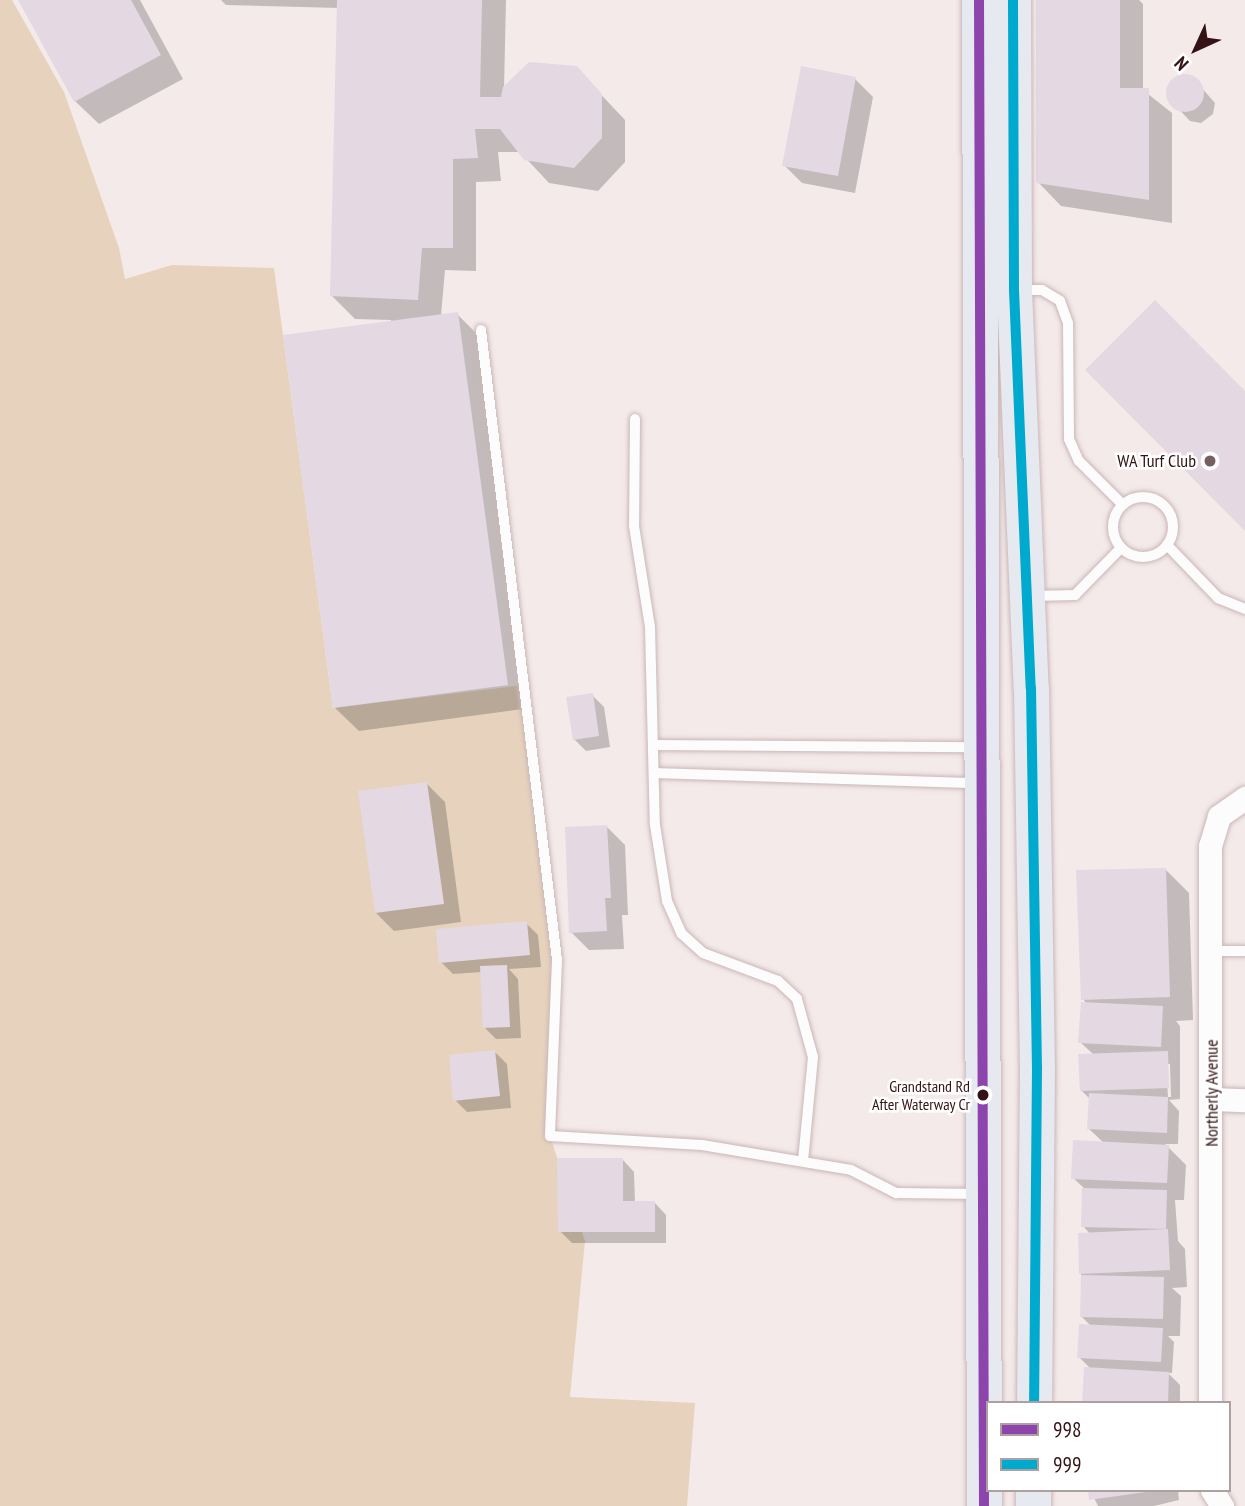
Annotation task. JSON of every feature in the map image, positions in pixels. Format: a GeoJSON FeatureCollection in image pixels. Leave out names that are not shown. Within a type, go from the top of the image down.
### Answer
{"type":"FeatureCollection","features":[{"type":"Feature","properties":{"kind":"main road"},"geometry":{"type":"LineString","coordinates":[[979,0],[986,1194],[984,1506]]}},
{"type":"Feature","properties":{"kind":"main road"},"geometry":{"type":"LineString","coordinates":[[1013,0],[1014,290],[1028,596],[1037,1068],[1034,1401]]}},
{"type":"Feature","properties":{"kind":"street","name":"Northerly Avenue"},"geometry":{"type":"LineString","coordinates":[[1210,1401],[1210,951],[1214,826],[1226,809],[1245,798]]}},
{"type":"Feature","properties":{"kind":"street"},"geometry":{"type":"LineString","coordinates":[[1212,1099],[1245,1100]]}},
{"type":"Feature","properties":{"kind":"lane"},"geometry":{"type":"LineString","coordinates":[[1014,290],[1042,290],[1060,301],[1068,323],[1069,439],[1079,461],[1123,505]]}},
{"type":"Feature","properties":{"kind":"lane"},"geometry":{"type":"LineString","coordinates":[[481,330],[557,960],[550,1136],[702,1145],[851,1170],[896,1193],[986,1194]]}},
{"type":"Feature","properties":{"kind":"lane"},"geometry":{"type":"LineString","coordinates":[[635,418],[634,526],[650,627],[655,824],[667,901],[682,934],[703,953],[778,981],[797,999],[808,1026],[813,1057],[803,1161]]}},
{"type":"Feature","properties":{"kind":"lane"},"geometry":{"type":"LineString","coordinates":[[1142,498],[1162,504],[1173,529],[1167,545],[1145,557],[1121,548],[1113,529],[1123,505],[1142,498]]}},
{"type":"Feature","properties":{"kind":"lane"},"geometry":{"type":"LineString","coordinates":[[1167,545],[1218,598],[1245,610]]}},
{"type":"Feature","properties":{"kind":"lane"},"geometry":{"type":"LineString","coordinates":[[1028,596],[1075,595],[1121,548]]}},
{"type":"Feature","properties":{"kind":"lane"},"geometry":{"type":"LineString","coordinates":[[653,745],[983,747]]}},
{"type":"Feature","properties":{"kind":"lane"},"geometry":{"type":"LineString","coordinates":[[654,772],[983,783]]}},
{"type":"Feature","properties":{"kind":"lane"},"geometry":{"type":"LineString","coordinates":[[1210,951],[1245,951]]}},
{"type":"Feature","properties":{"kind":"shaded area"},"geometry":{"type":"Polygon","coordinates":[[[0,0],[12,0],[64,92],[119,248],[125,279],[172,265],[274,268],[333,708],[524,685],[557,960],[550,1136],[585,1241],[570,1397],[695,1403],[687,1506],[0,1506],[0,0]]]}},
{"type":"Feature","properties":{"kind":"building"},"geometry":{"type":"Polygon","coordinates":[[[18,0],[131,0],[161,55],[74,102],[18,0]]]}},
{"type":"Feature","properties":{"kind":"building"},"geometry":{"type":"Polygon","coordinates":[[[337,0],[482,0],[480,97],[501,97],[503,87],[529,62],[577,66],[602,94],[602,138],[574,168],[524,160],[500,129],[475,129],[478,158],[453,159],[453,248],[422,248],[418,300],[330,296],[337,0]]]}},
{"type":"Feature","properties":{"kind":"building"},"geometry":{"type":"Polygon","coordinates":[[[1036,0],[1120,0],[1120,88],[1149,88],[1149,200],[1036,183],[1036,0]]]}},
{"type":"Feature","properties":{"kind":"building"},"geometry":{"type":"Polygon","coordinates":[[[801,66],[856,77],[838,176],[782,166],[801,66]]]}},
{"type":"Feature","properties":{"kind":"building"},"geometry":{"type":"Polygon","coordinates":[[[1185,74],[1198,80],[1204,93],[1198,106],[1185,112],[1172,106],[1166,93],[1172,80],[1185,74]]]}},
{"type":"Feature","properties":{"kind":"building","name":"WA Turf Club"},"geometry":{"type":"Polygon","coordinates":[[[1155,300],[1245,391],[1245,531],[1085,370],[1155,300]]]}},
{"type":"Feature","properties":{"kind":"building"},"geometry":{"type":"Polygon","coordinates":[[[458,312],[508,685],[333,708],[283,335],[458,312]]]}},
{"type":"Feature","properties":{"kind":"building"},"geometry":{"type":"Polygon","coordinates":[[[593,693],[599,736],[573,740],[566,697],[593,693]]]}},
{"type":"Feature","properties":{"kind":"building"},"geometry":{"type":"Polygon","coordinates":[[[427,782],[444,904],[375,913],[358,791],[427,782]]]}},
{"type":"Feature","properties":{"kind":"building"},"geometry":{"type":"Polygon","coordinates":[[[607,825],[611,898],[605,898],[607,931],[569,933],[565,827],[607,825]]]}},
{"type":"Feature","properties":{"kind":"building"},"geometry":{"type":"Polygon","coordinates":[[[1166,868],[1170,997],[1081,1000],[1076,870],[1166,868]]]}},
{"type":"Feature","properties":{"kind":"building"},"geometry":{"type":"Polygon","coordinates":[[[527,921],[530,955],[439,963],[436,929],[527,921]]]}},
{"type":"Feature","properties":{"kind":"building"},"geometry":{"type":"Polygon","coordinates":[[[507,965],[510,1027],[483,1028],[480,966],[507,965]]]}},
{"type":"Feature","properties":{"kind":"building"},"geometry":{"type":"Polygon","coordinates":[[[1081,1002],[1163,1006],[1161,1047],[1078,1043],[1081,1002]]]}},
{"type":"Feature","properties":{"kind":"building"},"geometry":{"type":"Polygon","coordinates":[[[495,1050],[500,1096],[453,1101],[449,1055],[495,1050]]]}},
{"type":"Feature","properties":{"kind":"building"},"geometry":{"type":"Polygon","coordinates":[[[1168,1051],[1169,1088],[1080,1091],[1078,1054],[1168,1051]]]}},
{"type":"Feature","properties":{"kind":"building"},"geometry":{"type":"Polygon","coordinates":[[[1089,1093],[1168,1097],[1167,1133],[1087,1129],[1089,1093]]]}},
{"type":"Feature","properties":{"kind":"building"},"geometry":{"type":"Polygon","coordinates":[[[1073,1140],[1169,1145],[1167,1183],[1071,1179],[1073,1140]]]}},
{"type":"Feature","properties":{"kind":"building"},"geometry":{"type":"Polygon","coordinates":[[[557,1158],[623,1158],[623,1201],[655,1201],[655,1232],[558,1232],[557,1158]]]}},
{"type":"Feature","properties":{"kind":"building"},"geometry":{"type":"Polygon","coordinates":[[[1082,1188],[1167,1190],[1166,1229],[1081,1227],[1082,1188]]]}},
{"type":"Feature","properties":{"kind":"building"},"geometry":{"type":"Polygon","coordinates":[[[1168,1229],[1170,1270],[1079,1274],[1078,1233],[1168,1229]]]}},
{"type":"Feature","properties":{"kind":"building"},"geometry":{"type":"Polygon","coordinates":[[[1081,1275],[1164,1277],[1163,1319],[1080,1317],[1081,1275]]]}},
{"type":"Feature","properties":{"kind":"building"},"geometry":{"type":"Polygon","coordinates":[[[1079,1324],[1163,1328],[1161,1362],[1077,1358],[1079,1324]]]}},
{"type":"Feature","properties":{"kind":"building"},"geometry":{"type":"Polygon","coordinates":[[[1084,1367],[1169,1372],[1168,1401],[1082,1401],[1084,1367]]]}},
{"type":"Feature","properties":{"kind":"building"},"geometry":{"type":"Polygon","coordinates":[[[1088,1492],[1146,1492],[1089,1500],[1088,1492]]]}},
{"type":"Feature","properties":{"kind":"transit line","name":"998"},"geometry":{"type":"LineString","coordinates":[[979,0],[984,1506]]}},
{"type":"Feature","properties":{"kind":"transit line","name":"999"},"geometry":{"type":"LineString","coordinates":[[1013,0],[1014,290],[1031,688],[1037,1068],[1034,1401]]}},
{"type":"Feature","properties":{"kind":"place","name":"WA Turf Club"},"geometry":{"type":"Point","coordinates":[1210,461]}},
{"type":"Feature","properties":{"kind":"place","name":"Grandstand Rd After Waterway Cr"},"geometry":{"type":"Point","coordinates":[983,1095]}}]}
